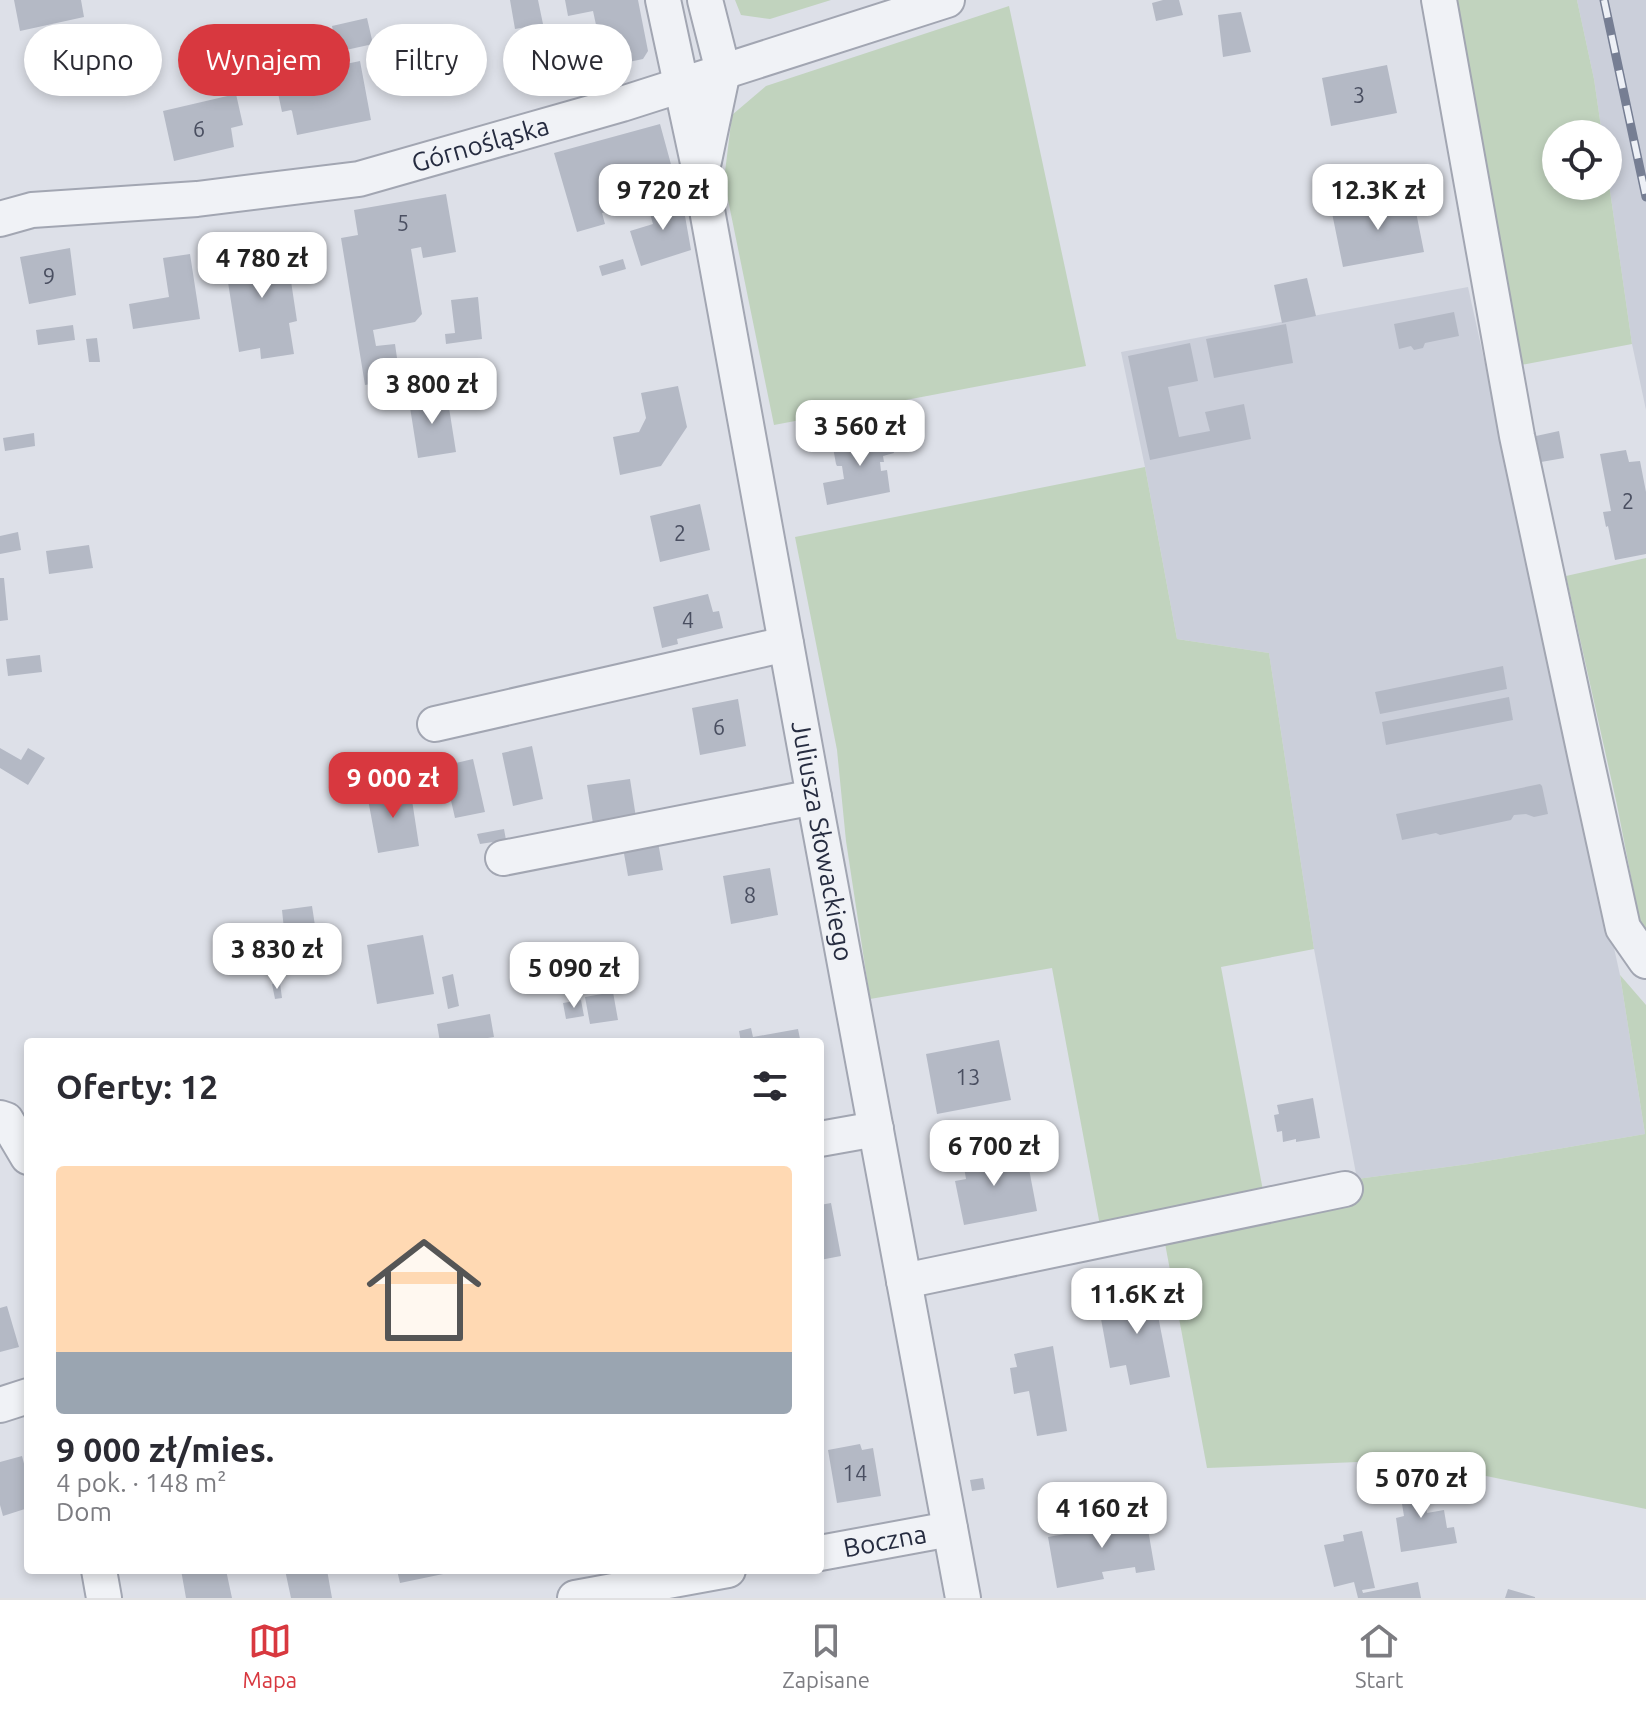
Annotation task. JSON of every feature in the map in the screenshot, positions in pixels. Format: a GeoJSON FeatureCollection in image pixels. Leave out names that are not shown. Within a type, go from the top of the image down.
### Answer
{"type":"FeatureCollection","features":[{"type":"Feature","properties":{"kind":"street","name":"Juliusza Słowackiego"},"geometry":{"type":"LineString","coordinates":[[663,0],[701,177],[963,1598]]}},
{"type":"Feature","properties":{"kind":"street"},"geometry":{"type":"LineString","coordinates":[[701,177],[723,71],[705,0]]}},
{"type":"Feature","properties":{"kind":"street","name":"Górnośląska"},"geometry":{"type":"LineString","coordinates":[[0,219],[32,210],[197,199],[359,179],[682,85],[947,0]]}},
{"type":"Feature","properties":{"kind":"street"},"geometry":{"type":"LineString","coordinates":[[1439,0],[1517,436],[1623,928],[1646,961]]}},
{"type":"Feature","properties":{"kind":"street"},"geometry":{"type":"LineString","coordinates":[[435,724],[786,644]]}},
{"type":"Feature","properties":{"kind":"street"},"geometry":{"type":"LineString","coordinates":[[503,858],[814,797]]}},
{"type":"Feature","properties":{"kind":"street"},"geometry":{"type":"LineString","coordinates":[[0,1118],[6,1120],[24,1150]]}},
{"type":"Feature","properties":{"kind":"street"},"geometry":{"type":"LineString","coordinates":[[824,1138],[876,1129]]}},
{"type":"Feature","properties":{"kind":"street"},"geometry":{"type":"LineString","coordinates":[[904,1281],[1345,1189]]}},
{"type":"Feature","properties":{"kind":"street"},"geometry":{"type":"LineString","coordinates":[[0,1405],[24,1397]]}},
{"type":"Feature","properties":{"kind":"street","name":"Boczna"},"geometry":{"type":"LineString","coordinates":[[824,1552],[950,1529]]}},
{"type":"Feature","properties":{"kind":"street"},"geometry":{"type":"LineString","coordinates":[[100,1574],[104,1598]]}},
{"type":"Feature","properties":{"kind":"street"},"geometry":{"type":"LineString","coordinates":[[575,1598],[706,1574]]}},
{"type":"Feature","properties":{"kind":"shaded area"},"geometry":{"type":"Polygon","coordinates":[[[1577,0],[1646,0],[1646,410],[1632,344],[1611,200],[1622,200],[1622,120],[1600,120],[1577,0]]]}},
{"type":"Feature","properties":{"kind":"shaded area"},"geometry":{"type":"Polygon","coordinates":[[[1468,287],[1620,975],[1645,1134],[1469,1164],[1357,1179],[1314,949],[1269,653],[1177,639],[1121,352],[1468,287]]]}},
{"type":"Feature","properties":{"kind":"green space"},"geometry":{"type":"Polygon","coordinates":[[[735,0],[831,0],[770,19],[741,15],[735,0]]]}},
{"type":"Feature","properties":{"kind":"green space"},"geometry":{"type":"Polygon","coordinates":[[[1451,0],[1577,0],[1594,79],[1600,120],[1542,120],[1542,200],[1611,200],[1632,344],[1516,366],[1451,0]]]}},
{"type":"Feature","properties":{"kind":"green space"},"geometry":{"type":"Polygon","coordinates":[[[1009,6],[1086,366],[774,425],[724,180],[732,115],[766,86],[1009,6]]]}},
{"type":"Feature","properties":{"kind":"green space"},"geometry":{"type":"Polygon","coordinates":[[[1145,467],[1177,639],[1269,653],[1314,949],[1221,967],[1264,1196],[1645,1134],[1620,975],[1646,1005],[1646,1509],[1409,1460],[1207,1468],[1164,1238],[1104,1247],[1052,968],[870,999],[846,841],[837,750],[795,537],[1145,467]]]}},
{"type":"Feature","properties":{"kind":"green space"},"geometry":{"type":"Polygon","coordinates":[[[1646,558],[1646,941],[1566,576],[1646,558]]]}},
{"type":"Feature","properties":{"kind":"building"},"geometry":{"type":"Polygon","coordinates":[[[14,0],[81,0],[84,17],[52,24],[24,24],[24,30],[20,31],[14,0]]]}},
{"type":"Feature","properties":{"kind":"building"},"geometry":{"type":"Polygon","coordinates":[[[510,0],[538,0],[543,24],[514,24],[510,0]]]}},
{"type":"Feature","properties":{"kind":"building"},"geometry":{"type":"Polygon","coordinates":[[[565,0],[638,0],[648,51],[643,59],[632,61],[632,24],[596,24],[593,11],[568,16],[565,0]]]}},
{"type":"Feature","properties":{"kind":"building"},"geometry":{"type":"Polygon","coordinates":[[[1179,0],[1183,15],[1156,21],[1152,3],[1179,0]]]}},
{"type":"Feature","properties":{"kind":"building"},"geometry":{"type":"Polygon","coordinates":[[[1241,12],[1251,52],[1223,57],[1218,15],[1241,12]]]}},
{"type":"Feature","properties":{"kind":"building"},"geometry":{"type":"Polygon","coordinates":[[[367,18],[366,46],[350,49],[350,24],[341,24],[367,18]]]}},
{"type":"Feature","properties":{"kind":"building"},"geometry":{"type":"Polygon","coordinates":[[[360,61],[371,120],[297,135],[292,111],[282,112],[279,96],[350,96],[350,63],[360,61]]]}},
{"type":"Feature","properties":{"kind":"building"},"geometry":{"type":"Polygon","coordinates":[[[1387,65],[1397,113],[1331,126],[1322,78],[1387,65]]]}},
{"type":"Feature","properties":{"kind":"building"},"geometry":{"type":"Polygon","coordinates":[[[236,96],[243,125],[231,128],[234,147],[174,161],[163,111],[236,96]]]}},
{"type":"Feature","properties":{"kind":"building"},"geometry":{"type":"Polygon","coordinates":[[[660,124],[672,168],[603,188],[609,211],[602,213],[605,224],[577,232],[554,153],[660,124]]]}},
{"type":"Feature","properties":{"kind":"building"},"geometry":{"type":"Polygon","coordinates":[[[446,194],[456,252],[423,258],[421,247],[411,249],[422,314],[415,322],[373,330],[376,346],[395,344],[400,379],[365,385],[341,238],[358,235],[354,210],[446,194]]]}},
{"type":"Feature","properties":{"kind":"building"},"geometry":{"type":"Polygon","coordinates":[[[678,194],[691,250],[641,266],[630,231],[653,224],[647,203],[678,194]]]}},
{"type":"Feature","properties":{"kind":"building"},"geometry":{"type":"Polygon","coordinates":[[[1413,197],[1424,252],[1343,267],[1332,213],[1413,197]]]}},
{"type":"Feature","properties":{"kind":"building"},"geometry":{"type":"Polygon","coordinates":[[[277,239],[281,269],[289,268],[297,321],[289,323],[294,354],[261,359],[260,348],[239,352],[224,257],[245,253],[243,244],[277,239]]]}},
{"type":"Feature","properties":{"kind":"building"},"geometry":{"type":"Polygon","coordinates":[[[70,248],[76,295],[29,304],[20,257],[70,248]]]}},
{"type":"Feature","properties":{"kind":"building"},"geometry":{"type":"Polygon","coordinates":[[[190,254],[200,319],[133,329],[129,304],[169,297],[163,258],[190,254]]]}},
{"type":"Feature","properties":{"kind":"building"},"geometry":{"type":"Polygon","coordinates":[[[623,259],[626,269],[602,276],[599,266],[623,259]]]}},
{"type":"Feature","properties":{"kind":"building"},"geometry":{"type":"Polygon","coordinates":[[[1307,278],[1316,316],[1282,323],[1274,285],[1307,278]]]}},
{"type":"Feature","properties":{"kind":"building"},"geometry":{"type":"Polygon","coordinates":[[[478,297],[482,339],[446,344],[445,334],[455,333],[451,300],[478,297]]]}},
{"type":"Feature","properties":{"kind":"building"},"geometry":{"type":"Polygon","coordinates":[[[1454,312],[1459,336],[1425,343],[1423,348],[1414,350],[1411,346],[1399,349],[1394,324],[1454,312]]]}},
{"type":"Feature","properties":{"kind":"building"},"geometry":{"type":"Polygon","coordinates":[[[1286,324],[1293,363],[1214,378],[1206,339],[1286,324]]]}},
{"type":"Feature","properties":{"kind":"building"},"geometry":{"type":"Polygon","coordinates":[[[73,325],[75,340],[38,345],[36,330],[73,325]]]}},
{"type":"Feature","properties":{"kind":"building"},"geometry":{"type":"Polygon","coordinates":[[[97,338],[100,362],[89,362],[86,339],[97,338]]]}},
{"type":"Feature","properties":{"kind":"building"},"geometry":{"type":"Polygon","coordinates":[[[1190,343],[1198,381],[1168,387],[1179,437],[1210,431],[1205,412],[1244,404],[1251,439],[1150,460],[1128,356],[1190,343]]]}},
{"type":"Feature","properties":{"kind":"building"},"geometry":{"type":"Polygon","coordinates":[[[678,386],[687,427],[661,466],[620,475],[613,437],[639,432],[646,418],[641,393],[678,386]]]}},
{"type":"Feature","properties":{"kind":"building"},"geometry":{"type":"Polygon","coordinates":[[[447,395],[456,452],[418,458],[409,401],[447,395]]]}},
{"type":"Feature","properties":{"kind":"building"},"geometry":{"type":"Polygon","coordinates":[[[889,430],[894,453],[883,456],[884,462],[880,462],[881,471],[887,470],[890,492],[827,505],[823,483],[844,479],[842,466],[836,464],[832,442],[889,430]]]}},
{"type":"Feature","properties":{"kind":"building"},"geometry":{"type":"Polygon","coordinates":[[[1559,431],[1564,458],[1541,462],[1536,436],[1559,431]]]}},
{"type":"Feature","properties":{"kind":"building"},"geometry":{"type":"Polygon","coordinates":[[[34,433],[35,446],[5,451],[3,438],[34,433]]]}},
{"type":"Feature","properties":{"kind":"building"},"geometry":{"type":"Polygon","coordinates":[[[1626,450],[1629,462],[1640,461],[1646,492],[1646,554],[1615,560],[1603,512],[1611,511],[1600,454],[1626,450]]]}},
{"type":"Feature","properties":{"kind":"building"},"geometry":{"type":"Polygon","coordinates":[[[700,504],[710,550],[660,562],[650,516],[700,504]]]}},
{"type":"Feature","properties":{"kind":"building"},"geometry":{"type":"Polygon","coordinates":[[[18,532],[21,550],[0,554],[0,536],[18,532]]]}},
{"type":"Feature","properties":{"kind":"building"},"geometry":{"type":"Polygon","coordinates":[[[89,545],[93,568],[49,574],[46,551],[89,545]]]}},
{"type":"Feature","properties":{"kind":"building"},"geometry":{"type":"Polygon","coordinates":[[[0,578],[4,578],[8,620],[0,621],[0,578]]]}},
{"type":"Feature","properties":{"kind":"building"},"geometry":{"type":"Polygon","coordinates":[[[708,594],[713,612],[719,611],[723,628],[677,639],[678,644],[662,648],[653,607],[708,594]]]}},
{"type":"Feature","properties":{"kind":"building"},"geometry":{"type":"Polygon","coordinates":[[[40,655],[42,672],[8,676],[6,659],[40,655]]]}},
{"type":"Feature","properties":{"kind":"building"},"geometry":{"type":"Polygon","coordinates":[[[1503,666],[1507,689],[1380,714],[1375,692],[1503,666]]]}},
{"type":"Feature","properties":{"kind":"building"},"geometry":{"type":"Polygon","coordinates":[[[1509,697],[1513,720],[1386,745],[1382,722],[1509,697]]]}},
{"type":"Feature","properties":{"kind":"building"},"geometry":{"type":"Polygon","coordinates":[[[738,699],[746,746],[700,755],[692,708],[738,699]]]}},
{"type":"Feature","properties":{"kind":"building"},"geometry":{"type":"Polygon","coordinates":[[[532,746],[543,799],[513,806],[502,753],[532,746]]]}},
{"type":"Feature","properties":{"kind":"building"},"geometry":{"type":"Polygon","coordinates":[[[0,748],[21,760],[28,748],[45,758],[28,785],[0,768],[0,748]]]}},
{"type":"Feature","properties":{"kind":"building"},"geometry":{"type":"Polygon","coordinates":[[[473,759],[485,812],[455,818],[443,766],[473,759]]]}},
{"type":"Feature","properties":{"kind":"building"},"geometry":{"type":"Polygon","coordinates":[[[630,779],[637,824],[594,830],[587,785],[630,779]]]}},
{"type":"Feature","properties":{"kind":"building"},"geometry":{"type":"Polygon","coordinates":[[[1540,784],[1548,814],[1534,817],[1514,815],[1511,820],[1402,840],[1396,814],[1540,784]]]}},
{"type":"Feature","properties":{"kind":"building"},"geometry":{"type":"Polygon","coordinates":[[[410,787],[419,846],[378,853],[367,794],[410,787]]]}},
{"type":"Feature","properties":{"kind":"building"},"geometry":{"type":"Polygon","coordinates":[[[504,829],[506,840],[480,844],[477,834],[504,829]]]}},
{"type":"Feature","properties":{"kind":"building"},"geometry":{"type":"Polygon","coordinates":[[[658,842],[663,870],[628,876],[623,848],[658,842]]]}},
{"type":"Feature","properties":{"kind":"building"},"geometry":{"type":"Polygon","coordinates":[[[770,868],[778,915],[731,924],[723,876],[770,868]]]}},
{"type":"Feature","properties":{"kind":"building"},"geometry":{"type":"Polygon","coordinates":[[[312,906],[318,945],[286,949],[282,910],[312,906]]]}},
{"type":"Feature","properties":{"kind":"building"},"geometry":{"type":"Polygon","coordinates":[[[423,935],[434,994],[377,1004],[367,945],[423,935]]]}},
{"type":"Feature","properties":{"kind":"building"},"geometry":{"type":"Polygon","coordinates":[[[453,974],[459,1006],[448,1009],[442,977],[453,974]]]}},
{"type":"Feature","properties":{"kind":"building"},"geometry":{"type":"Polygon","coordinates":[[[280,983],[282,998],[275,999],[272,984],[280,983]]]}},
{"type":"Feature","properties":{"kind":"building"},"geometry":{"type":"Polygon","coordinates":[[[613,992],[618,1020],[590,1024],[585,997],[613,992]]]}},
{"type":"Feature","properties":{"kind":"building"},"geometry":{"type":"Polygon","coordinates":[[[581,1000],[584,1016],[566,1019],[563,1003],[581,1000]]]}},
{"type":"Feature","properties":{"kind":"building"},"geometry":{"type":"Polygon","coordinates":[[[490,1014],[494,1037],[439,1038],[437,1024],[490,1014]]]}},
{"type":"Feature","properties":{"kind":"building"},"geometry":{"type":"Polygon","coordinates":[[[751,1028],[753,1037],[798,1029],[800,1038],[740,1038],[739,1031],[751,1028]]]}},
{"type":"Feature","properties":{"kind":"building"},"geometry":{"type":"Polygon","coordinates":[[[999,1040],[1011,1100],[937,1114],[926,1054],[999,1040]]]}},
{"type":"Feature","properties":{"kind":"building"},"geometry":{"type":"Polygon","coordinates":[[[1313,1098],[1320,1138],[1283,1142],[1282,1131],[1277,1132],[1274,1115],[1279,1114],[1277,1105],[1313,1098]]]}},
{"type":"Feature","properties":{"kind":"building"},"geometry":{"type":"Polygon","coordinates":[[[1009,1147],[1013,1172],[1029,1169],[1037,1211],[964,1225],[955,1181],[966,1179],[962,1155],[1009,1147]]]}},
{"type":"Feature","properties":{"kind":"building"},"geometry":{"type":"Polygon","coordinates":[[[831,1203],[841,1256],[824,1259],[824,1204],[831,1203]]]}},
{"type":"Feature","properties":{"kind":"building"},"geometry":{"type":"Polygon","coordinates":[[[1151,1280],[1170,1377],[1130,1385],[1126,1365],[1110,1368],[1101,1319],[1125,1315],[1120,1286],[1151,1280]]]}},
{"type":"Feature","properties":{"kind":"building"},"geometry":{"type":"Polygon","coordinates":[[[7,1306],[19,1347],[0,1352],[0,1308],[7,1306]]]}},
{"type":"Feature","properties":{"kind":"building"},"geometry":{"type":"Polygon","coordinates":[[[1053,1346],[1067,1431],[1037,1436],[1029,1391],[1014,1394],[1010,1368],[1017,1367],[1014,1354],[1053,1346]]]}},
{"type":"Feature","properties":{"kind":"building"},"geometry":{"type":"Polygon","coordinates":[[[860,1444],[862,1450],[873,1448],[881,1496],[837,1503],[828,1450],[860,1444]]]}},
{"type":"Feature","properties":{"kind":"building"},"geometry":{"type":"Polygon","coordinates":[[[22,1456],[24,1464],[24,1509],[3,1516],[0,1505],[0,1462],[22,1456]]]}},
{"type":"Feature","properties":{"kind":"building"},"geometry":{"type":"Polygon","coordinates":[[[1420,1477],[1427,1513],[1444,1510],[1447,1528],[1454,1527],[1457,1543],[1401,1552],[1396,1518],[1404,1516],[1398,1480],[1420,1477]]]}},
{"type":"Feature","properties":{"kind":"building"},"geometry":{"type":"Polygon","coordinates":[[[983,1478],[985,1489],[972,1491],[970,1480],[983,1478]]]}},
{"type":"Feature","properties":{"kind":"building"},"geometry":{"type":"Polygon","coordinates":[[[1145,1512],[1155,1570],[1136,1573],[1135,1567],[1102,1572],[1104,1579],[1057,1588],[1048,1537],[1093,1529],[1091,1522],[1145,1512]]]}},
{"type":"Feature","properties":{"kind":"building"},"geometry":{"type":"Polygon","coordinates":[[[1362,1531],[1375,1588],[1362,1590],[1363,1593],[1418,1582],[1421,1598],[1358,1598],[1354,1582],[1334,1587],[1324,1545],[1344,1541],[1343,1535],[1362,1531]]]}},
{"type":"Feature","properties":{"kind":"building"},"geometry":{"type":"Polygon","coordinates":[[[182,1574],[227,1574],[232,1598],[186,1598],[182,1574]]]}},
{"type":"Feature","properties":{"kind":"building"},"geometry":{"type":"Polygon","coordinates":[[[286,1574],[328,1574],[332,1598],[291,1598],[286,1574]]]}},
{"type":"Feature","properties":{"kind":"building"},"geometry":{"type":"Polygon","coordinates":[[[398,1574],[443,1574],[400,1583],[398,1574]]]}},
{"type":"Feature","properties":{"kind":"building"},"geometry":{"type":"Polygon","coordinates":[[[1508,1589],[1535,1597],[1535,1598],[1505,1598],[1508,1589]]]}},
{"type":"Feature","properties":{"kind":"railway"},"geometry":{"type":"LineString","coordinates":[[1604,0],[1646,197]]}}]}
